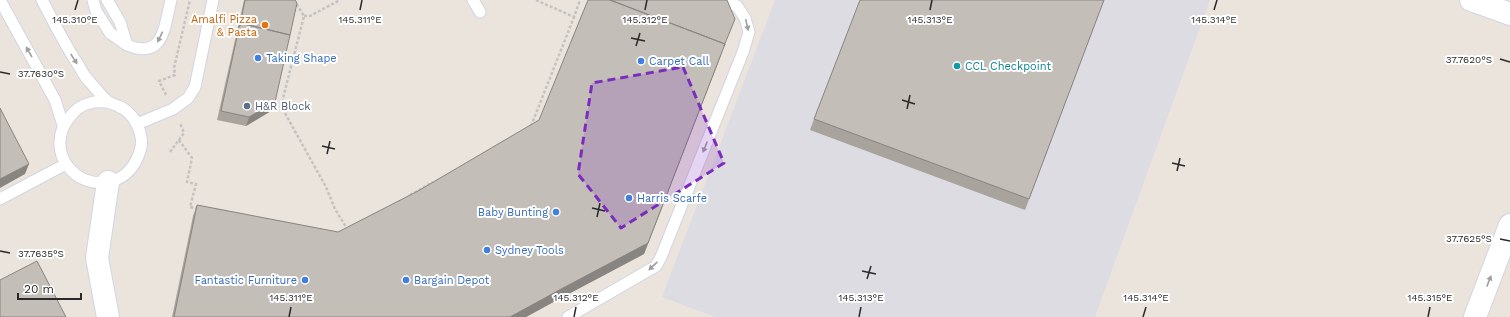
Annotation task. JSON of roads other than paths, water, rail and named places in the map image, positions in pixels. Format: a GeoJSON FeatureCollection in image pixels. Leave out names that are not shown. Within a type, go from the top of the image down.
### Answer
{"type":"FeatureCollection","features":[{"type":"Feature","properties":{"kind":"street"},"geometry":{"type":"LineString","coordinates":[[1471,0],[1510,14]]}},
{"type":"Feature","properties":{"kind":"street"},"geometry":{"type":"LineString","coordinates":[[108,182],[98,258],[108,317]]}},
{"type":"Feature","properties":{"kind":"street"},"geometry":{"type":"LineString","coordinates":[[1475,317],[1510,225]]}},
{"type":"Feature","properties":{"kind":"lane"},"geometry":{"type":"LineString","coordinates":[[0,0],[49,88],[55,100],[63,125]]}},
{"type":"Feature","properties":{"kind":"lane"},"geometry":{"type":"LineString","coordinates":[[42,0],[68,49],[88,80],[108,102],[120,107],[130,114],[137,124],[141,136],[141,149],[137,160],[130,171],[120,178],[108,182],[96,183],[84,180],[73,173],[66,164],[61,154],[59,145],[60,134],[63,125],[74,111],[90,103],[108,102]]}},
{"type":"Feature","properties":{"kind":"lane"},"geometry":{"type":"LineString","coordinates":[[93,0],[96,11],[110,33],[127,45],[138,49],[147,50],[156,45],[162,36],[172,0]]}},
{"type":"Feature","properties":{"kind":"lane"},"geometry":{"type":"LineString","coordinates":[[107,0],[120,22],[127,45]]}},
{"type":"Feature","properties":{"kind":"lane"},"geometry":{"type":"LineString","coordinates":[[137,124],[173,109],[188,98],[195,87],[213,0]]}},
{"type":"Feature","properties":{"kind":"lane"},"geometry":{"type":"LineString","coordinates":[[473,0],[480,12]]}},
{"type":"Feature","properties":{"kind":"lane"},"geometry":{"type":"LineString","coordinates":[[568,317],[656,266],[661,257],[743,52],[749,32],[746,18],[737,6],[721,0]]}},
{"type":"Feature","properties":{"kind":"lane"},"geometry":{"type":"LineString","coordinates":[[0,199],[66,164]]}},
{"type":"Feature","properties":{"kind":"place","name":"Amalfi Pizza & Pasta"},"geometry":{"type":"Point","coordinates":[265,25]}},
{"type":"Feature","properties":{"kind":"place","name":"Taking Shape"},"geometry":{"type":"Point","coordinates":[258,58]}},
{"type":"Feature","properties":{"kind":"place","name":"Carpet Call"},"geometry":{"type":"Point","coordinates":[641,61]}},
{"type":"Feature","properties":{"kind":"place","name":"CCL Checkpoint"},"geometry":{"type":"Point","coordinates":[957,66]}},
{"type":"Feature","properties":{"kind":"place","name":"H&R Block"},"geometry":{"type":"Point","coordinates":[247,106]}},
{"type":"Feature","properties":{"kind":"place","name":"Harris Scarfe"},"geometry":{"type":"Point","coordinates":[629,198]}},
{"type":"Feature","properties":{"kind":"place","name":"Baby Bunting"},"geometry":{"type":"Point","coordinates":[556,212]}},
{"type":"Feature","properties":{"kind":"place","name":"Sydney Tools"},"geometry":{"type":"Point","coordinates":[487,250]}},
{"type":"Feature","properties":{"kind":"place","name":"Fantastic Furniture"},"geometry":{"type":"Point","coordinates":[305,280]}},
{"type":"Feature","properties":{"kind":"place","name":"Bargain Depot"},"geometry":{"type":"Point","coordinates":[406,280]}}]}
